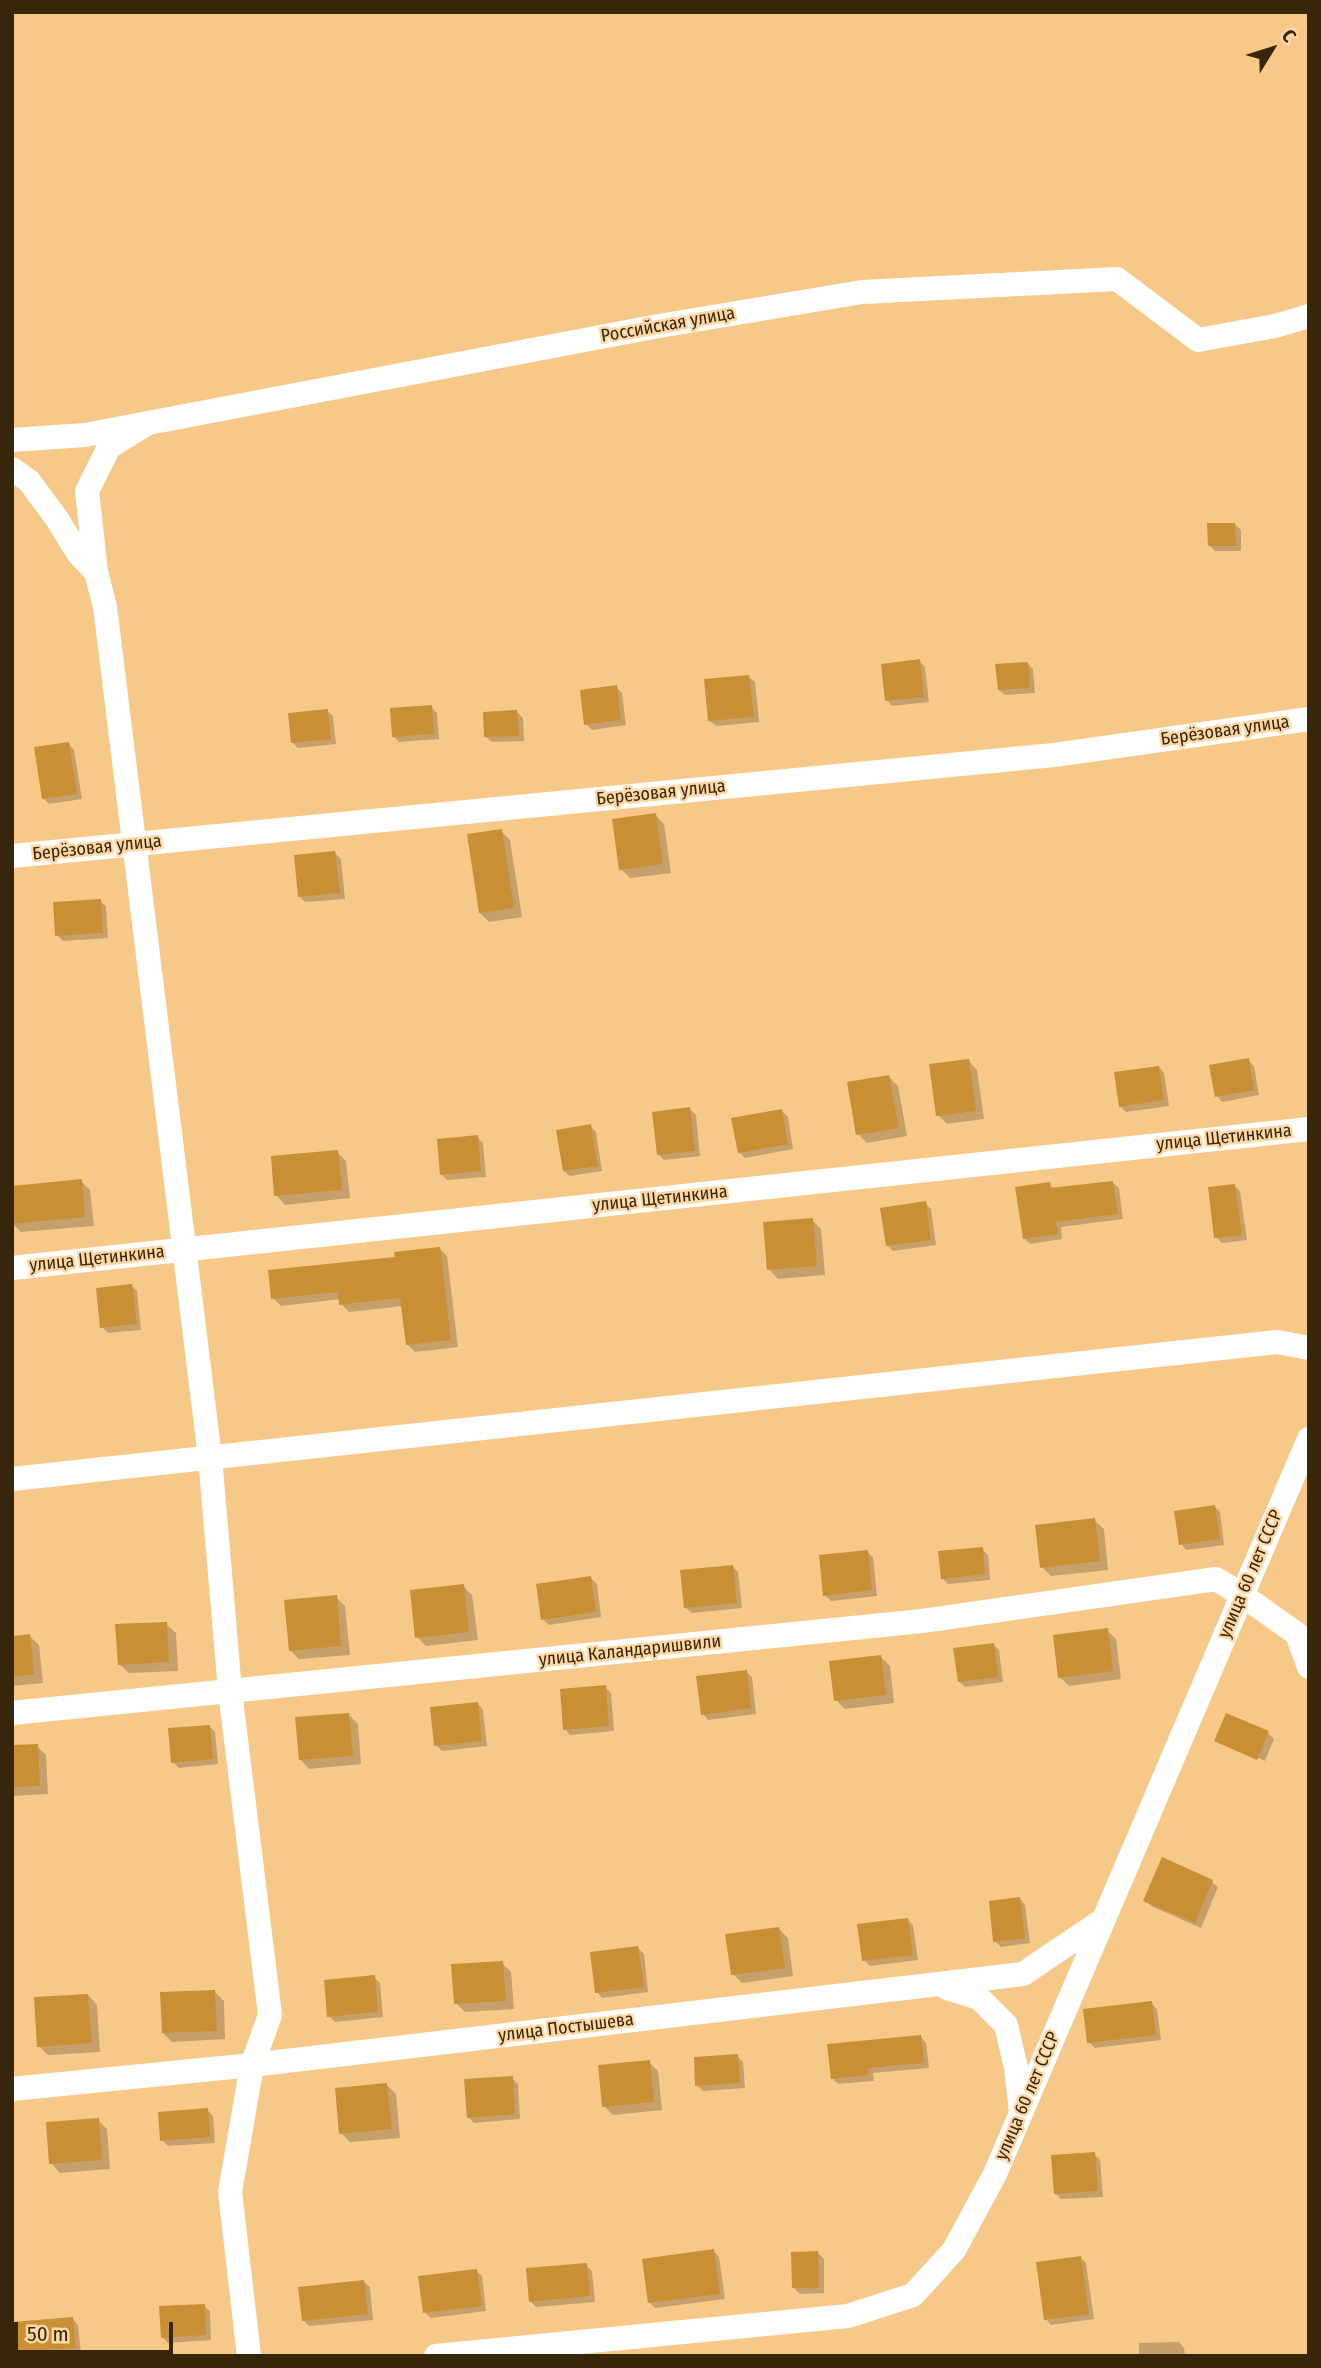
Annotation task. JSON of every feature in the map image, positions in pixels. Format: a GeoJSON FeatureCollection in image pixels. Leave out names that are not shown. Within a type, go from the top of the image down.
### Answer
{"type":"FeatureCollection","features":[{"type":"Feature","properties":{"kind":"street","name":"Российская улица"},"geometry":{"type":"LineString","coordinates":[[12,440],[85,435],[640,329],[862,292],[1117,279],[1198,340],[1275,326],[1309,316]]}},
{"type":"Feature","properties":{"kind":"street"},"geometry":{"type":"LineString","coordinates":[[148,423],[110,447],[87,491],[96,572],[105,607],[210,1457],[230,1691],[270,2015],[252,2066],[230,2192],[249,2356]]}},
{"type":"Feature","properties":{"kind":"street"},"geometry":{"type":"LineString","coordinates":[[12,469],[29,481],[78,553],[96,572]]}},
{"type":"Feature","properties":{"kind":"street","name":"Берёзовая улица"},"geometry":{"type":"LineString","coordinates":[[12,856],[1054,755],[1309,719]]}},
{"type":"Feature","properties":{"kind":"street","name":"улица Щетинкина"},"geometry":{"type":"LineString","coordinates":[[12,1268],[1309,1129]]}},
{"type":"Feature","properties":{"kind":"street"},"geometry":{"type":"LineString","coordinates":[[12,1479],[1277,1342],[1309,1349]]}},
{"type":"Feature","properties":{"kind":"street","name":"улица 60 лет СССР"},"geometry":{"type":"LineString","coordinates":[[436,2356],[848,2316],[913,2295],[954,2250],[995,2174],[1309,1440]]}},
{"type":"Feature","properties":{"kind":"street","name":"улица Каландаришвили"},"geometry":{"type":"LineString","coordinates":[[12,1713],[922,1621],[1216,1579],[1297,1634],[1309,1667]]}},
{"type":"Feature","properties":{"kind":"street","name":"улица Постышева"},"geometry":{"type":"LineString","coordinates":[[12,2089],[252,2066],[1023,1974],[1103,1920]]}},
{"type":"Feature","properties":{"kind":"street"},"geometry":{"type":"LineString","coordinates":[[935,1984],[979,1998],[1006,2025],[1016,2068],[1021,2112]]}},
{"type":"Feature","properties":{"kind":"building"},"geometry":{"type":"Polygon","coordinates":[[[1207,523],[1235,523],[1236,546],[1208,546],[1207,523]]]}},
{"type":"Feature","properties":{"kind":"building"},"geometry":{"type":"Polygon","coordinates":[[[920,659],[924,697],[885,701],[881,664],[920,659]]]}},
{"type":"Feature","properties":{"kind":"building"},"geometry":{"type":"Polygon","coordinates":[[[1028,662],[1030,688],[998,690],[995,664],[1028,662]]]}},
{"type":"Feature","properties":{"kind":"building"},"geometry":{"type":"Polygon","coordinates":[[[749,675],[754,717],[708,721],[704,679],[749,675]]]}},
{"type":"Feature","properties":{"kind":"building"},"geometry":{"type":"Polygon","coordinates":[[[617,685],[621,720],[584,725],[580,690],[617,685]]]}},
{"type":"Feature","properties":{"kind":"building"},"geometry":{"type":"Polygon","coordinates":[[[432,705],[434,734],[392,737],[390,708],[432,705]]]}},
{"type":"Feature","properties":{"kind":"building"},"geometry":{"type":"Polygon","coordinates":[[[328,709],[331,739],[291,743],[288,713],[328,709]]]}},
{"type":"Feature","properties":{"kind":"building"},"geometry":{"type":"Polygon","coordinates":[[[517,710],[519,736],[484,737],[483,712],[517,710]]]}},
{"type":"Feature","properties":{"kind":"building"},"geometry":{"type":"Polygon","coordinates":[[[69,742],[77,794],[42,799],[34,747],[69,742]]]}},
{"type":"Feature","properties":{"kind":"building"},"geometry":{"type":"Polygon","coordinates":[[[656,813],[663,864],[619,870],[612,819],[656,813]]]}},
{"type":"Feature","properties":{"kind":"building"},"geometry":{"type":"Polygon","coordinates":[[[502,829],[514,908],[479,913],[467,834],[502,829]]]}},
{"type":"Feature","properties":{"kind":"building"},"geometry":{"type":"Polygon","coordinates":[[[335,851],[340,893],[298,897],[294,855],[335,851]]]}},
{"type":"Feature","properties":{"kind":"building"},"geometry":{"type":"Polygon","coordinates":[[[101,899],[103,933],[55,936],[53,902],[101,899]]]}},
{"type":"Feature","properties":{"kind":"building"},"geometry":{"type":"Polygon","coordinates":[[[1249,1058],[1254,1090],[1215,1097],[1209,1065],[1249,1058]]]}},
{"type":"Feature","properties":{"kind":"building"},"geometry":{"type":"Polygon","coordinates":[[[969,1059],[976,1111],[936,1116],[929,1064],[969,1059]]]}},
{"type":"Feature","properties":{"kind":"building"},"geometry":{"type":"Polygon","coordinates":[[[1159,1066],[1164,1100],[1119,1107],[1114,1072],[1159,1066]]]}},
{"type":"Feature","properties":{"kind":"building"},"geometry":{"type":"Polygon","coordinates":[[[889,1075],[899,1128],[856,1135],[847,1082],[889,1075]]]}},
{"type":"Feature","properties":{"kind":"building"},"geometry":{"type":"Polygon","coordinates":[[[690,1107],[695,1151],[657,1155],[652,1112],[690,1107]]]}},
{"type":"Feature","properties":{"kind":"building"},"geometry":{"type":"Polygon","coordinates":[[[782,1109],[788,1144],[738,1153],[731,1118],[782,1109]]]}},
{"type":"Feature","properties":{"kind":"building"},"geometry":{"type":"Polygon","coordinates":[[[591,1124],[598,1166],[563,1171],[556,1130],[591,1124]]]}},
{"type":"Feature","properties":{"kind":"building"},"geometry":{"type":"Polygon","coordinates":[[[478,1135],[481,1171],[440,1175],[437,1139],[478,1135]]]}},
{"type":"Feature","properties":{"kind":"building"},"geometry":{"type":"Polygon","coordinates":[[[338,1150],[342,1190],[274,1196],[271,1156],[338,1150]]]}},
{"type":"Feature","properties":{"kind":"building"},"geometry":{"type":"Polygon","coordinates":[[[82,1179],[85,1217],[12,1224],[12,1186],[82,1179]]]}},
{"type":"Feature","properties":{"kind":"building"},"geometry":{"type":"Polygon","coordinates":[[[1113,1181],[1118,1214],[1056,1222],[1058,1234],[1023,1239],[1015,1187],[1050,1182],[1051,1188],[1113,1181]]]}},
{"type":"Feature","properties":{"kind":"building"},"geometry":{"type":"Polygon","coordinates":[[[1235,1184],[1242,1235],[1214,1238],[1208,1187],[1235,1184]]]}},
{"type":"Feature","properties":{"kind":"building"},"geometry":{"type":"Polygon","coordinates":[[[926,1201],[931,1240],[886,1246],[880,1208],[926,1201]]]}},
{"type":"Feature","properties":{"kind":"building"},"geometry":{"type":"Polygon","coordinates":[[[813,1218],[817,1266],[767,1270],[763,1222],[813,1218]]]}},
{"type":"Feature","properties":{"kind":"building"},"geometry":{"type":"Polygon","coordinates":[[[440,1247],[451,1340],[406,1345],[400,1298],[339,1305],[338,1292],[271,1299],[268,1270],[395,1257],[394,1252],[440,1247]]]}},
{"type":"Feature","properties":{"kind":"building"},"geometry":{"type":"Polygon","coordinates":[[[132,1284],[137,1324],[100,1328],[96,1288],[132,1284]]]}},
{"type":"Feature","properties":{"kind":"building"},"geometry":{"type":"Polygon","coordinates":[[[1215,1505],[1220,1539],[1179,1545],[1174,1511],[1215,1505]]]}},
{"type":"Feature","properties":{"kind":"building"},"geometry":{"type":"Polygon","coordinates":[[[1095,1518],[1100,1561],[1040,1568],[1035,1525],[1095,1518]]]}},
{"type":"Feature","properties":{"kind":"building"},"geometry":{"type":"Polygon","coordinates":[[[983,1547],[985,1574],[941,1579],[938,1551],[983,1547]]]}},
{"type":"Feature","properties":{"kind":"building"},"geometry":{"type":"Polygon","coordinates":[[[868,1550],[872,1590],[823,1596],[819,1555],[868,1550]]]}},
{"type":"Feature","properties":{"kind":"building"},"geometry":{"type":"Polygon","coordinates":[[[733,1565],[737,1603],[684,1608],[680,1570],[733,1565]]]}},
{"type":"Feature","properties":{"kind":"building"},"geometry":{"type":"Polygon","coordinates":[[[591,1576],[596,1612],[541,1620],[536,1584],[591,1576]]]}},
{"type":"Feature","properties":{"kind":"building"},"geometry":{"type":"Polygon","coordinates":[[[464,1584],[469,1632],[415,1638],[410,1590],[464,1584]]]}},
{"type":"Feature","properties":{"kind":"building"},"geometry":{"type":"Polygon","coordinates":[[[337,1595],[341,1646],[289,1651],[284,1600],[337,1595]]]}},
{"type":"Feature","properties":{"kind":"building"},"geometry":{"type":"Polygon","coordinates":[[[167,1622],[169,1662],[118,1665],[115,1624],[167,1622]]]}},
{"type":"Feature","properties":{"kind":"building"},"geometry":{"type":"Polygon","coordinates":[[[1108,1628],[1113,1671],[1058,1678],[1053,1635],[1108,1628]]]}},
{"type":"Feature","properties":{"kind":"building"},"geometry":{"type":"Polygon","coordinates":[[[30,1634],[34,1674],[12,1677],[12,1636],[30,1634]]]}},
{"type":"Feature","properties":{"kind":"building"},"geometry":{"type":"Polygon","coordinates":[[[994,1643],[998,1677],[958,1682],[953,1648],[994,1643]]]}},
{"type":"Feature","properties":{"kind":"building"},"geometry":{"type":"Polygon","coordinates":[[[881,1655],[886,1695],[834,1701],[829,1661],[881,1655]]]}},
{"type":"Feature","properties":{"kind":"building"},"geometry":{"type":"Polygon","coordinates":[[[747,1670],[751,1708],[701,1715],[696,1676],[747,1670]]]}},
{"type":"Feature","properties":{"kind":"building"},"geometry":{"type":"Polygon","coordinates":[[[606,1685],[609,1726],[563,1730],[560,1689],[606,1685]]]}},
{"type":"Feature","properties":{"kind":"building"},"geometry":{"type":"Polygon","coordinates":[[[478,1702],[482,1741],[434,1746],[430,1707],[478,1702]]]}},
{"type":"Feature","properties":{"kind":"building"},"geometry":{"type":"Polygon","coordinates":[[[349,1713],[353,1756],[299,1760],[295,1717],[349,1713]]]}},
{"type":"Feature","properties":{"kind":"building"},"geometry":{"type":"Polygon","coordinates":[[[1226,1713],[1269,1731],[1257,1760],[1214,1741],[1226,1713]]]}},
{"type":"Feature","properties":{"kind":"building"},"geometry":{"type":"Polygon","coordinates":[[[210,1725],[213,1759],[171,1763],[168,1728],[210,1725]]]}},
{"type":"Feature","properties":{"kind":"building"},"geometry":{"type":"Polygon","coordinates":[[[38,1744],[40,1786],[12,1787],[12,1745],[38,1744]]]}},
{"type":"Feature","properties":{"kind":"building"},"geometry":{"type":"Polygon","coordinates":[[[1162,1857],[1213,1880],[1195,1923],[1143,1901],[1162,1857]]]}},
{"type":"Feature","properties":{"kind":"building"},"geometry":{"type":"Polygon","coordinates":[[[1020,1897],[1025,1938],[993,1942],[989,1901],[1020,1897]]]}},
{"type":"Feature","properties":{"kind":"building"},"geometry":{"type":"Polygon","coordinates":[[[908,1918],[913,1955],[862,1961],[857,1924],[908,1918]]]}},
{"type":"Feature","properties":{"kind":"building"},"geometry":{"type":"Polygon","coordinates":[[[779,1927],[785,1968],[731,1975],[725,1934],[779,1927]]]}},
{"type":"Feature","properties":{"kind":"building"},"geometry":{"type":"Polygon","coordinates":[[[638,1946],[644,1987],[595,1993],[590,1952],[638,1946]]]}},
{"type":"Feature","properties":{"kind":"building"},"geometry":{"type":"Polygon","coordinates":[[[503,1961],[506,2001],[454,2004],[451,1964],[503,1961]]]}},
{"type":"Feature","properties":{"kind":"building"},"geometry":{"type":"Polygon","coordinates":[[[375,1975],[378,2012],[327,2017],[324,1980],[375,1975]]]}},
{"type":"Feature","properties":{"kind":"building"},"geometry":{"type":"Polygon","coordinates":[[[215,1990],[217,2031],[162,2033],[160,1992],[215,1990]]]}},
{"type":"Feature","properties":{"kind":"building"},"geometry":{"type":"Polygon","coordinates":[[[88,1994],[92,2043],[37,2047],[34,1997],[88,1994]]]}},
{"type":"Feature","properties":{"kind":"building"},"geometry":{"type":"Polygon","coordinates":[[[1152,2001],[1156,2035],[1087,2043],[1083,2009],[1152,2001]]]}},
{"type":"Feature","properties":{"kind":"building"},"geometry":{"type":"Polygon","coordinates":[[[921,2035],[924,2063],[868,2068],[869,2075],[831,2079],[827,2044],[921,2035]]]}},
{"type":"Feature","properties":{"kind":"building"},"geometry":{"type":"Polygon","coordinates":[[[738,2054],[740,2083],[695,2086],[694,2057],[738,2054]]]}},
{"type":"Feature","properties":{"kind":"building"},"geometry":{"type":"Polygon","coordinates":[[[650,2060],[654,2102],[602,2107],[598,2065],[650,2060]]]}},
{"type":"Feature","properties":{"kind":"building"},"geometry":{"type":"Polygon","coordinates":[[[513,2076],[515,2114],[467,2118],[464,2079],[513,2076]]]}},
{"type":"Feature","properties":{"kind":"building"},"geometry":{"type":"Polygon","coordinates":[[[387,2083],[392,2129],[339,2134],[335,2088],[387,2083]]]}},
{"type":"Feature","properties":{"kind":"building"},"geometry":{"type":"Polygon","coordinates":[[[208,2108],[210,2137],[160,2141],[158,2112],[208,2108]]]}},
{"type":"Feature","properties":{"kind":"building"},"geometry":{"type":"Polygon","coordinates":[[[99,2118],[102,2160],[49,2164],[46,2122],[99,2118]]]}},
{"type":"Feature","properties":{"kind":"building"},"geometry":{"type":"Polygon","coordinates":[[[1095,2152],[1098,2191],[1054,2194],[1051,2155],[1095,2152]]]}},
{"type":"Feature","properties":{"kind":"building"},"geometry":{"type":"Polygon","coordinates":[[[714,2249],[720,2294],[648,2303],[642,2259],[714,2249]]]}},
{"type":"Feature","properties":{"kind":"building"},"geometry":{"type":"Polygon","coordinates":[[[818,2251],[819,2288],[792,2288],[791,2252],[818,2251]]]}},
{"type":"Feature","properties":{"kind":"building"},"geometry":{"type":"Polygon","coordinates":[[[1081,2256],[1089,2314],[1044,2320],[1036,2262],[1081,2256]]]}},
{"type":"Feature","properties":{"kind":"building"},"geometry":{"type":"Polygon","coordinates":[[[587,2263],[590,2296],[529,2302],[526,2268],[587,2263]]]}},
{"type":"Feature","properties":{"kind":"building"},"geometry":{"type":"Polygon","coordinates":[[[477,2269],[482,2306],[423,2313],[418,2276],[477,2269]]]}},
{"type":"Feature","properties":{"kind":"building"},"geometry":{"type":"Polygon","coordinates":[[[364,2280],[368,2314],[302,2321],[298,2287],[364,2280]]]}},
{"type":"Feature","properties":{"kind":"building"},"geometry":{"type":"Polygon","coordinates":[[[205,2304],[206,2335],[161,2338],[159,2306],[205,2304]]]}},
{"type":"Feature","properties":{"kind":"building"},"geometry":{"type":"Polygon","coordinates":[[[73,2317],[76,2348],[15,2352],[13,2322],[73,2317]]]}}]}
